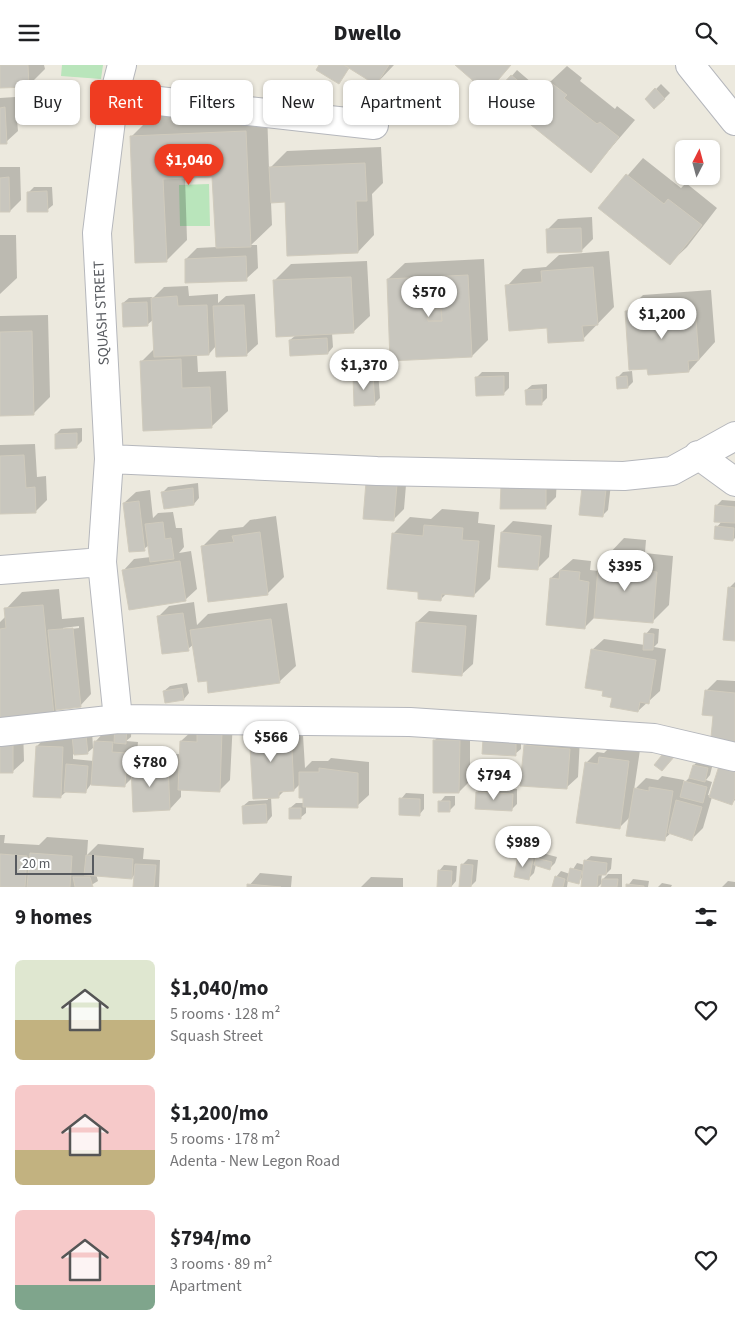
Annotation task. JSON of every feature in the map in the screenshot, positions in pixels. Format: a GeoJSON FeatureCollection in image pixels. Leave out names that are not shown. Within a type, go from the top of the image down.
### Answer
{"type":"FeatureCollection","features":[{"type":"Feature","properties":{"kind":"street","name":"SQUASH STREET"},"geometry":{"type":"LineString","coordinates":[[118,80],[122,65]]}},
{"type":"Feature","properties":{"kind":"street"},"geometry":{"type":"LineString","coordinates":[[690,65],[735,121]]}},
{"type":"Feature","properties":{"kind":"street"},"geometry":{"type":"LineString","coordinates":[[161,100],[343,121]]}},
{"type":"Feature","properties":{"kind":"street","name":"SQUASH STREET"},"geometry":{"type":"LineString","coordinates":[[110,125],[97,233],[109,459],[102,562],[118,719]]}},
{"type":"Feature","properties":{"kind":"street"},"geometry":{"type":"LineString","coordinates":[[109,459],[376,471],[624,476],[672,471],[698,455],[735,437]]}},
{"type":"Feature","properties":{"kind":"street"},"geometry":{"type":"LineString","coordinates":[[698,455],[735,482]]}},
{"type":"Feature","properties":{"kind":"street"},"geometry":{"type":"LineString","coordinates":[[0,570],[102,562]]}},
{"type":"Feature","properties":{"kind":"street"},"geometry":{"type":"LineString","coordinates":[[0,732],[118,719],[410,722],[654,738],[735,757]]}},
{"type":"Feature","properties":{"kind":"green space"},"geometry":{"type":"Polygon","coordinates":[[[62,65],[103,65],[101,79],[61,76],[62,65]]]}},
{"type":"Feature","properties":{"kind":"green space"},"geometry":{"type":"Polygon","coordinates":[[[209,184],[210,226],[180,226],[179,185],[209,184]]]}},
{"type":"Feature","properties":{"kind":"building"},"geometry":{"type":"Polygon","coordinates":[[[0,65],[28,65],[29,80],[15,80],[15,87],[0,88],[0,65]]]}},
{"type":"Feature","properties":{"kind":"building"},"geometry":{"type":"Polygon","coordinates":[[[319,65],[344,65],[349,68],[339,84],[316,70],[319,65]]]}},
{"type":"Feature","properties":{"kind":"building"},"geometry":{"type":"Polygon","coordinates":[[[344,65],[389,65],[379,80],[368,80],[344,65]]]}},
{"type":"Feature","properties":{"kind":"building"},"geometry":{"type":"Polygon","coordinates":[[[455,65],[511,65],[498,80],[472,80],[455,65]]]}},
{"type":"Feature","properties":{"kind":"building"},"geometry":{"type":"Polygon","coordinates":[[[511,75],[517,80],[506,80],[511,75]]]}},
{"type":"Feature","properties":{"kind":"building"},"geometry":{"type":"Polygon","coordinates":[[[553,84],[567,95],[564,98],[597,124],[600,122],[619,137],[591,173],[531,125],[553,125],[553,84]]]}},
{"type":"Feature","properties":{"kind":"building"},"geometry":{"type":"Polygon","coordinates":[[[655,88],[665,99],[654,109],[645,99],[655,88]]]}},
{"type":"Feature","properties":{"kind":"building"},"geometry":{"type":"Polygon","coordinates":[[[5,107],[7,144],[0,144],[0,108],[5,107]]]}},
{"type":"Feature","properties":{"kind":"building"},"geometry":{"type":"Polygon","coordinates":[[[246,131],[251,247],[216,248],[212,177],[163,179],[167,262],[135,263],[130,136],[246,131]]]}},
{"type":"Feature","properties":{"kind":"building"},"geometry":{"type":"Polygon","coordinates":[[[365,163],[367,201],[356,201],[358,253],[287,256],[285,202],[271,203],[269,167],[365,163]]]}},
{"type":"Feature","properties":{"kind":"building"},"geometry":{"type":"Polygon","coordinates":[[[626,174],[664,204],[668,199],[702,225],[670,265],[598,208],[626,174]]]}},
{"type":"Feature","properties":{"kind":"building"},"geometry":{"type":"Polygon","coordinates":[[[9,177],[10,212],[0,212],[0,178],[9,177]]]}},
{"type":"Feature","properties":{"kind":"building"},"geometry":{"type":"Polygon","coordinates":[[[47,191],[48,212],[27,212],[27,192],[47,191]]]}},
{"type":"Feature","properties":{"kind":"building"},"geometry":{"type":"Polygon","coordinates":[[[581,228],[582,252],[547,253],[546,229],[581,228]]]}},
{"type":"Feature","properties":{"kind":"building"},"geometry":{"type":"Polygon","coordinates":[[[246,256],[247,281],[185,283],[185,259],[246,256]]]}},
{"type":"Feature","properties":{"kind":"building"},"geometry":{"type":"Polygon","coordinates":[[[593,267],[598,325],[582,326],[584,341],[548,343],[547,328],[509,331],[505,285],[542,282],[541,271],[593,267]]]}},
{"type":"Feature","properties":{"kind":"building"},"geometry":{"type":"Polygon","coordinates":[[[468,275],[472,357],[390,361],[387,279],[468,275]],[[427,309],[428,321],[442,321],[441,309],[427,309]]]}},
{"type":"Feature","properties":{"kind":"building"},"geometry":{"type":"Polygon","coordinates":[[[351,277],[354,333],[276,337],[273,280],[351,277]]]}},
{"type":"Feature","properties":{"kind":"building"},"geometry":{"type":"Polygon","coordinates":[[[177,296],[178,306],[207,305],[209,355],[154,357],[151,298],[177,296]]]}},
{"type":"Feature","properties":{"kind":"building"},"geometry":{"type":"Polygon","coordinates":[[[147,302],[148,326],[123,327],[122,303],[147,302]]]}},
{"type":"Feature","properties":{"kind":"building"},"geometry":{"type":"Polygon","coordinates":[[[244,305],[247,356],[216,357],[213,306],[244,305]]]}},
{"type":"Feature","properties":{"kind":"building"},"geometry":{"type":"Polygon","coordinates":[[[695,306],[699,360],[688,361],[689,372],[648,375],[647,369],[629,370],[625,311],[695,306]]]}},
{"type":"Feature","properties":{"kind":"building"},"geometry":{"type":"Polygon","coordinates":[[[427,309],[441,309],[442,321],[428,321],[427,309]]]}},
{"type":"Feature","properties":{"kind":"building"},"geometry":{"type":"Polygon","coordinates":[[[32,331],[34,415],[0,416],[0,332],[32,331]]]}},
{"type":"Feature","properties":{"kind":"building"},"geometry":{"type":"Polygon","coordinates":[[[327,338],[328,354],[290,356],[289,340],[327,338]]]}},
{"type":"Feature","properties":{"kind":"building"},"geometry":{"type":"Polygon","coordinates":[[[181,359],[182,388],[210,387],[212,428],[143,431],[140,361],[181,359]]]}},
{"type":"Feature","properties":{"kind":"building"},"geometry":{"type":"Polygon","coordinates":[[[373,375],[375,405],[354,406],[353,376],[373,375]]]}},
{"type":"Feature","properties":{"kind":"building"},"geometry":{"type":"Polygon","coordinates":[[[504,376],[504,395],[476,396],[475,377],[504,376]]]}},
{"type":"Feature","properties":{"kind":"building"},"geometry":{"type":"Polygon","coordinates":[[[627,376],[628,388],[617,389],[616,377],[627,376]]]}},
{"type":"Feature","properties":{"kind":"building"},"geometry":{"type":"Polygon","coordinates":[[[542,389],[542,405],[526,405],[525,390],[542,389]]]}},
{"type":"Feature","properties":{"kind":"building"},"geometry":{"type":"Polygon","coordinates":[[[77,433],[77,448],[55,449],[55,434],[77,433]]]}},
{"type":"Feature","properties":{"kind":"building"},"geometry":{"type":"Polygon","coordinates":[[[24,455],[26,488],[35,487],[36,513],[0,514],[0,456],[24,455]]]}},
{"type":"Feature","properties":{"kind":"building"},"geometry":{"type":"Polygon","coordinates":[[[366,482],[397,484],[394,521],[363,519],[366,482]]]}},
{"type":"Feature","properties":{"kind":"building"},"geometry":{"type":"Polygon","coordinates":[[[501,485],[546,486],[546,509],[500,509],[501,485]]]}},
{"type":"Feature","properties":{"kind":"building"},"geometry":{"type":"Polygon","coordinates":[[[582,487],[606,489],[603,517],[579,515],[582,487]]]}},
{"type":"Feature","properties":{"kind":"building"},"geometry":{"type":"Polygon","coordinates":[[[193,488],[194,505],[164,509],[161,492],[193,488]]]}},
{"type":"Feature","properties":{"kind":"building"},"geometry":{"type":"Polygon","coordinates":[[[139,501],[145,551],[129,552],[123,503],[139,501]]]}},
{"type":"Feature","properties":{"kind":"building"},"geometry":{"type":"Polygon","coordinates":[[[715,505],[735,507],[735,523],[714,522],[715,505]]]}},
{"type":"Feature","properties":{"kind":"building"},"geometry":{"type":"Polygon","coordinates":[[[163,522],[165,539],[171,538],[174,559],[150,562],[145,524],[163,522]]]}},
{"type":"Feature","properties":{"kind":"building"},"geometry":{"type":"Polygon","coordinates":[[[424,525],[463,528],[462,540],[479,541],[474,597],[442,594],[441,601],[418,599],[418,592],[387,589],[392,533],[423,536],[424,525]]]}},
{"type":"Feature","properties":{"kind":"building"},"geometry":{"type":"Polygon","coordinates":[[[715,526],[734,528],[733,541],[714,539],[715,526]]]}},
{"type":"Feature","properties":{"kind":"building"},"geometry":{"type":"Polygon","coordinates":[[[260,532],[268,595],[208,602],[201,546],[234,542],[232,536],[260,532]]]}},
{"type":"Feature","properties":{"kind":"building"},"geometry":{"type":"Polygon","coordinates":[[[501,532],[541,536],[538,570],[498,567],[501,532]]]}},
{"type":"Feature","properties":{"kind":"building"},"geometry":{"type":"Polygon","coordinates":[[[606,554],[630,556],[629,569],[657,572],[653,623],[594,618],[598,567],[605,567],[606,554]]]}},
{"type":"Feature","properties":{"kind":"building"},"geometry":{"type":"Polygon","coordinates":[[[180,561],[186,601],[129,610],[122,570],[180,561]]]}},
{"type":"Feature","properties":{"kind":"building"},"geometry":{"type":"Polygon","coordinates":[[[560,570],[580,572],[579,580],[589,582],[585,629],[546,625],[550,578],[559,579],[560,570]]]}},
{"type":"Feature","properties":{"kind":"building"},"geometry":{"type":"Polygon","coordinates":[[[728,587],[735,588],[735,641],[723,640],[728,587]]]}},
{"type":"Feature","properties":{"kind":"building"},"geometry":{"type":"Polygon","coordinates":[[[43,605],[54,715],[0,720],[0,629],[6,628],[4,608],[43,605]]]}},
{"type":"Feature","properties":{"kind":"building"},"geometry":{"type":"Polygon","coordinates":[[[183,613],[189,651],[162,654],[157,616],[183,613]]]}},
{"type":"Feature","properties":{"kind":"building"},"geometry":{"type":"Polygon","coordinates":[[[271,619],[280,683],[208,693],[207,681],[198,682],[190,630],[271,619]]]}},
{"type":"Feature","properties":{"kind":"building"},"geometry":{"type":"Polygon","coordinates":[[[416,622],[466,626],[462,676],[412,672],[416,622]]]}},
{"type":"Feature","properties":{"kind":"building"},"geometry":{"type":"Polygon","coordinates":[[[73,628],[81,707],[56,710],[48,630],[73,628]]]}},
{"type":"Feature","properties":{"kind":"building"},"geometry":{"type":"Polygon","coordinates":[[[644,633],[654,634],[653,650],[643,650],[644,633]]]}},
{"type":"Feature","properties":{"kind":"building"},"geometry":{"type":"Polygon","coordinates":[[[591,649],[656,660],[649,704],[640,702],[638,712],[610,707],[612,698],[602,696],[603,691],[585,688],[591,649]]]}},
{"type":"Feature","properties":{"kind":"building"},"geometry":{"type":"Polygon","coordinates":[[[182,688],[184,700],[165,703],[163,691],[182,688]]]}},
{"type":"Feature","properties":{"kind":"building"},"geometry":{"type":"Polygon","coordinates":[[[705,690],[735,693],[735,750],[710,748],[713,716],[702,715],[705,690]]]}},
{"type":"Feature","properties":{"kind":"building"},"geometry":{"type":"Polygon","coordinates":[[[115,723],[127,724],[126,744],[114,743],[115,723]]]}},
{"type":"Feature","properties":{"kind":"building"},"geometry":{"type":"Polygon","coordinates":[[[291,729],[294,791],[279,792],[279,798],[253,799],[249,731],[291,729]]]}},
{"type":"Feature","properties":{"kind":"building"},"geometry":{"type":"Polygon","coordinates":[[[197,730],[222,731],[220,792],[178,790],[180,741],[197,742],[197,730]]]}},
{"type":"Feature","properties":{"kind":"building"},"geometry":{"type":"Polygon","coordinates":[[[86,735],[88,754],[74,755],[72,736],[86,735]]]}},
{"type":"Feature","properties":{"kind":"building"},"geometry":{"type":"Polygon","coordinates":[[[0,738],[13,738],[13,773],[0,773],[0,738]]]}},
{"type":"Feature","properties":{"kind":"building"},"geometry":{"type":"Polygon","coordinates":[[[483,739],[516,740],[516,756],[482,754],[483,739]]]}},
{"type":"Feature","properties":{"kind":"building"},"geometry":{"type":"Polygon","coordinates":[[[433,740],[460,740],[459,793],[433,793],[433,740]]]}},
{"type":"Feature","properties":{"kind":"building"},"geometry":{"type":"Polygon","coordinates":[[[94,741],[113,742],[112,752],[127,753],[125,787],[91,785],[94,741]]]}},
{"type":"Feature","properties":{"kind":"building"},"geometry":{"type":"Polygon","coordinates":[[[524,745],[570,749],[567,789],[520,786],[524,745]]]}},
{"type":"Feature","properties":{"kind":"building"},"geometry":{"type":"Polygon","coordinates":[[[36,746],[63,747],[61,798],[33,797],[36,746]]]}},
{"type":"Feature","properties":{"kind":"building"},"geometry":{"type":"Polygon","coordinates":[[[666,750],[674,757],[662,771],[654,765],[666,750]]]}},
{"type":"Feature","properties":{"kind":"building"},"geometry":{"type":"Polygon","coordinates":[[[599,757],[629,761],[620,829],[576,823],[585,762],[598,764],[599,757]]]}},
{"type":"Feature","properties":{"kind":"building"},"geometry":{"type":"Polygon","coordinates":[[[66,764],[88,766],[86,793],[64,792],[66,764]]]}},
{"type":"Feature","properties":{"kind":"building"},"geometry":{"type":"Polygon","coordinates":[[[168,765],[170,810],[133,812],[131,766],[168,765]]]}},
{"type":"Feature","properties":{"kind":"building"},"geometry":{"type":"Polygon","coordinates":[[[693,765],[708,768],[705,782],[689,778],[693,765]]]}},
{"type":"Feature","properties":{"kind":"building"},"geometry":{"type":"Polygon","coordinates":[[[719,766],[735,771],[735,797],[732,805],[709,797],[719,766]]]}},
{"type":"Feature","properties":{"kind":"building"},"geometry":{"type":"Polygon","coordinates":[[[319,768],[358,773],[358,808],[303,807],[303,798],[299,798],[299,772],[319,772],[319,768]]]}},
{"type":"Feature","properties":{"kind":"building"},"geometry":{"type":"Polygon","coordinates":[[[684,781],[707,787],[703,803],[680,797],[684,781]]]}},
{"type":"Feature","properties":{"kind":"building"},"geometry":{"type":"Polygon","coordinates":[[[649,787],[673,791],[665,841],[626,836],[634,788],[649,791],[649,787]]]}},
{"type":"Feature","properties":{"kind":"building"},"geometry":{"type":"Polygon","coordinates":[[[476,792],[513,794],[512,811],[475,809],[476,792]]]}},
{"type":"Feature","properties":{"kind":"building"},"geometry":{"type":"Polygon","coordinates":[[[399,798],[420,799],[420,816],[399,815],[399,798]]]}},
{"type":"Feature","properties":{"kind":"building"},"geometry":{"type":"Polygon","coordinates":[[[676,800],[702,807],[692,841],[668,833],[676,800]]]}},
{"type":"Feature","properties":{"kind":"building"},"geometry":{"type":"Polygon","coordinates":[[[438,801],[450,801],[450,812],[438,812],[438,801]]]}},
{"type":"Feature","properties":{"kind":"building"},"geometry":{"type":"Polygon","coordinates":[[[266,804],[267,823],[243,824],[242,806],[266,804]]]}},
{"type":"Feature","properties":{"kind":"building"},"geometry":{"type":"Polygon","coordinates":[[[289,808],[301,808],[301,819],[289,819],[289,808]]]}},
{"type":"Feature","properties":{"kind":"building"},"geometry":{"type":"Polygon","coordinates":[[[30,853],[72,856],[70,887],[27,887],[30,853]]]}},
{"type":"Feature","properties":{"kind":"building"},"geometry":{"type":"Polygon","coordinates":[[[0,854],[27,856],[25,887],[0,887],[0,854]]]}},
{"type":"Feature","properties":{"kind":"building"},"geometry":{"type":"Polygon","coordinates":[[[86,855],[133,859],[132,879],[84,875],[86,855]]]}},
{"type":"Feature","properties":{"kind":"building"},"geometry":{"type":"Polygon","coordinates":[[[518,855],[533,859],[529,880],[514,877],[518,855]]]}},
{"type":"Feature","properties":{"kind":"building"},"geometry":{"type":"Polygon","coordinates":[[[536,858],[552,862],[550,870],[534,865],[536,858]]]}},
{"type":"Feature","properties":{"kind":"building"},"geometry":{"type":"Polygon","coordinates":[[[584,860],[607,863],[606,875],[598,875],[597,887],[581,887],[584,860]]]}},
{"type":"Feature","properties":{"kind":"building"},"geometry":{"type":"Polygon","coordinates":[[[135,864],[156,865],[154,887],[133,887],[135,864]]]}},
{"type":"Feature","properties":{"kind":"building"},"geometry":{"type":"Polygon","coordinates":[[[461,864],[473,865],[471,887],[459,887],[461,864]]]}},
{"type":"Feature","properties":{"kind":"building"},"geometry":{"type":"Polygon","coordinates":[[[570,868],[582,871],[579,884],[567,881],[570,868]]]}},
{"type":"Feature","properties":{"kind":"building"},"geometry":{"type":"Polygon","coordinates":[[[438,870],[452,871],[451,887],[437,887],[438,870]]]}},
{"type":"Feature","properties":{"kind":"building"},"geometry":{"type":"Polygon","coordinates":[[[555,876],[565,879],[563,887],[552,887],[555,876]]]}},
{"type":"Feature","properties":{"kind":"building"},"geometry":{"type":"Polygon","coordinates":[[[73,877],[90,877],[93,887],[75,887],[73,877]]]}},
{"type":"Feature","properties":{"kind":"building"},"geometry":{"type":"Polygon","coordinates":[[[602,879],[618,879],[617,887],[601,887],[602,879]]]}},
{"type":"Feature","properties":{"kind":"building"},"geometry":{"type":"Polygon","coordinates":[[[247,884],[281,887],[247,887],[247,884]]]}},
{"type":"Feature","properties":{"kind":"building"},"geometry":{"type":"Polygon","coordinates":[[[626,884],[644,886],[644,887],[626,887],[626,884]]]}}]}
